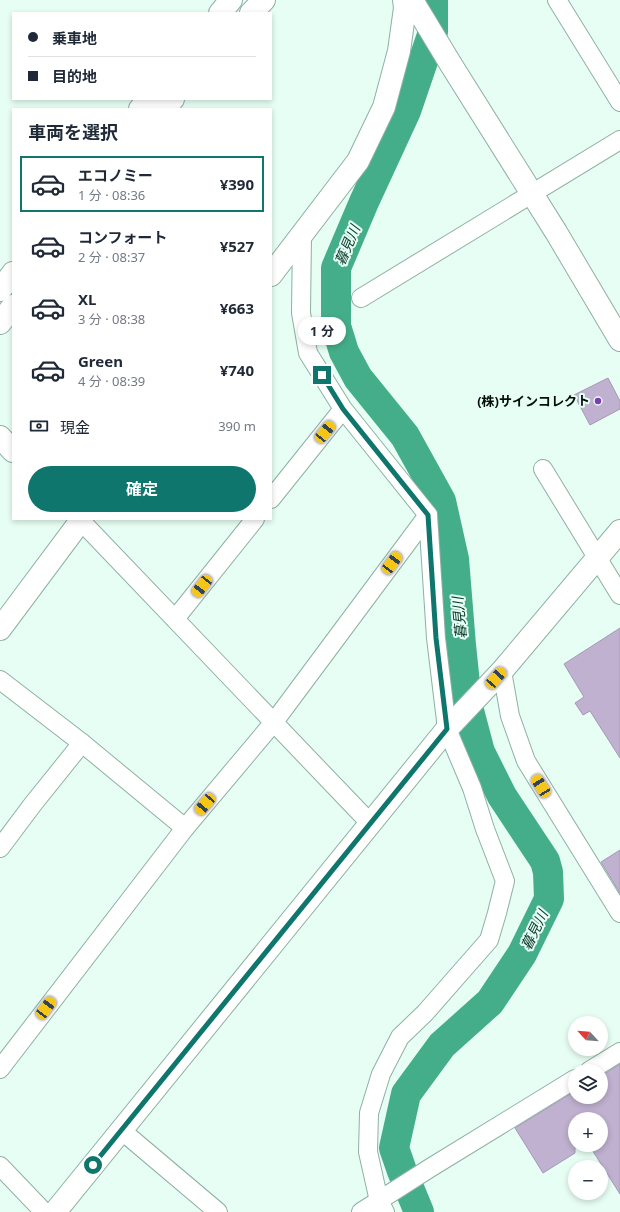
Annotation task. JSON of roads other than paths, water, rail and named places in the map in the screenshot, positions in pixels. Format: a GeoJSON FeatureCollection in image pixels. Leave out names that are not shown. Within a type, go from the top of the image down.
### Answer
{"type":"FeatureCollection","features":[{"type":"Feature","properties":{"kind":"street"},"geometry":{"type":"LineString","coordinates":[[252,12],[264,0]]}},
{"type":"Feature","properties":{"kind":"street"},"geometry":{"type":"LineString","coordinates":[[557,0],[620,102]]}},
{"type":"Feature","properties":{"kind":"street"},"geometry":{"type":"LineString","coordinates":[[272,274],[358,161],[384,107],[399,51],[405,8],[412,4],[531,193],[620,340]]}},
{"type":"Feature","properties":{"kind":"street"},"geometry":{"type":"LineString","coordinates":[[141,108],[147,100]]}},
{"type":"Feature","properties":{"kind":"street"},"geometry":{"type":"LineString","coordinates":[[166,108],[172,100]]}},
{"type":"Feature","properties":{"kind":"street"},"geometry":{"type":"LineString","coordinates":[[361,298],[620,140]]}},
{"type":"Feature","properties":{"kind":"street"},"geometry":{"type":"LineString","coordinates":[[302,235],[301,313],[308,353],[343,409],[428,515],[436,638],[447,729],[472,788],[504,881],[489,940],[425,1013],[400,1037],[381,1074],[369,1113],[368,1152],[382,1207]]}},
{"type":"Feature","properties":{"kind":"street"},"geometry":{"type":"LineString","coordinates":[[0,290],[12,274]]}},
{"type":"Feature","properties":{"kind":"street"},"geometry":{"type":"LineString","coordinates":[[0,324],[12,307]]}},
{"type":"Feature","properties":{"kind":"street"},"geometry":{"type":"LineString","coordinates":[[272,498],[343,409]]}},
{"type":"Feature","properties":{"kind":"street"},"geometry":{"type":"LineString","coordinates":[[0,437],[12,449]]}},
{"type":"Feature","properties":{"kind":"street"},"geometry":{"type":"LineString","coordinates":[[543,469],[620,595]]}},
{"type":"Feature","properties":{"kind":"street"},"geometry":{"type":"LineString","coordinates":[[0,1069],[185,828],[274,722],[428,515]]}},
{"type":"Feature","properties":{"kind":"street"},"geometry":{"type":"LineString","coordinates":[[0,629],[81,520],[370,823]]}},
{"type":"Feature","properties":{"kind":"street"},"geometry":{"type":"LineString","coordinates":[[175,619],[254,520]]}},
{"type":"Feature","properties":{"kind":"street"},"geometry":{"type":"LineString","coordinates":[[55,1212],[447,729],[498,674],[620,531]]}},
{"type":"Feature","properties":{"kind":"street"},"geometry":{"type":"LineString","coordinates":[[498,674],[510,716],[526,761],[620,913]]}},
{"type":"Feature","properties":{"kind":"street"},"geometry":{"type":"LineString","coordinates":[[0,680],[82,743],[185,828]]}},
{"type":"Feature","properties":{"kind":"street"},"geometry":{"type":"LineString","coordinates":[[0,848],[82,743]]}},
{"type":"Feature","properties":{"kind":"street"},"geometry":{"type":"LineString","coordinates":[[600,1064],[620,1052]]}},
{"type":"Feature","properties":{"kind":"street"},"geometry":{"type":"LineString","coordinates":[[361,1212],[382,1207],[430,1168],[568,1083]]}},
{"type":"Feature","properties":{"kind":"street"},"geometry":{"type":"LineString","coordinates":[[121,1130],[218,1212]]}},
{"type":"Feature","properties":{"kind":"street"},"geometry":{"type":"LineString","coordinates":[[0,1166],[44,1212]]}},
{"type":"Feature","properties":{"kind":"waterway","name":"暮見川"},"geometry":{"type":"LineString","coordinates":[[419,1212],[394,1148],[406,1094],[442,1045],[490,1002],[522,954],[549,899],[548,872],[545,861],[502,796],[480,752],[467,703],[454,559],[441,501],[405,436],[358,378],[344,352],[336,326],[336,268],[364,202],[406,111],[433,32],[433,0]]}},
{"type":"Feature","properties":{"kind":"place","name":"(株)サインコレクト"},"geometry":{"type":"Point","coordinates":[598,401]}}]}
